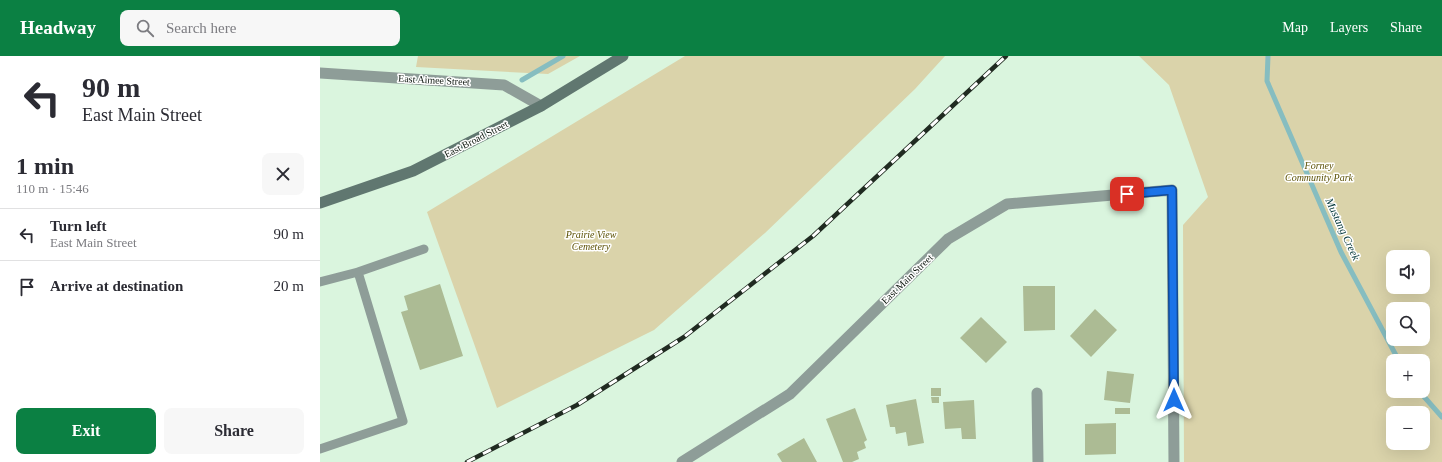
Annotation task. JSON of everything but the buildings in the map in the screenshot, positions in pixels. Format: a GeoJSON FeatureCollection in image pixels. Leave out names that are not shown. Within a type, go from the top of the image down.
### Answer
{"type":"FeatureCollection","features":[{"type":"Feature","properties":{"kind":"main road","name":"East Broad Street"},"geometry":{"type":"LineString","coordinates":[[320,203],[413,171],[542,106],[623,56]]}},
{"type":"Feature","properties":{"kind":"street","name":"East Aimee Street"},"geometry":{"type":"LineString","coordinates":[[320,73],[504,84],[542,106]]}},
{"type":"Feature","properties":{"kind":"street","name":"East Main Street"},"geometry":{"type":"LineString","coordinates":[[682,462],[790,394],[948,238],[1007,204],[1172,190],[1174,462]]}},
{"type":"Feature","properties":{"kind":"street"},"geometry":{"type":"LineString","coordinates":[[1037,393],[1038,462]]}},
{"type":"Feature","properties":{"kind":"lane"},"geometry":{"type":"LineString","coordinates":[[320,282],[358,272],[424,249]]}},
{"type":"Feature","properties":{"kind":"lane"},"geometry":{"type":"LineString","coordinates":[[320,449],[403,421],[358,272]]}},
{"type":"Feature","properties":{"kind":"green space"},"geometry":{"type":"Polygon","coordinates":[[[418,56],[580,56],[548,74],[416,67],[418,56]]]}},
{"type":"Feature","properties":{"kind":"green space","name":"Prairie View Cemetery"},"geometry":{"type":"Polygon","coordinates":[[[685,56],[945,56],[915,89],[765,233],[654,330],[497,408],[427,212],[685,56]]]}},
{"type":"Feature","properties":{"kind":"green space","name":"Forney Community Park"},"geometry":{"type":"Polygon","coordinates":[[[1139,56],[1442,56],[1442,462],[1184,462],[1183,225],[1208,197],[1169,85],[1139,56]]]}},
{"type":"Feature","properties":{"kind":"waterway"},"geometry":{"type":"LineString","coordinates":[[522,80],[563,56]]}},
{"type":"Feature","properties":{"kind":"waterway","name":"Mustang Creek"},"geometry":{"type":"LineString","coordinates":[[1268,56],[1267,81],[1341,252],[1395,354]]}},
{"type":"Feature","properties":{"kind":"waterway","name":"Mustang Creek"},"geometry":{"type":"LineString","coordinates":[[1425,398],[1442,417]]}},
{"type":"Feature","properties":{"kind":"railway"},"geometry":{"type":"LineString","coordinates":[[467,462],[577,405],[684,337],[813,236],[1006,56]]}},
{"type":"Feature","properties":{"kind":"route"},"geometry":{"type":"LineString","coordinates":[[1127,194],[1172,190],[1174,400]]}}]}
